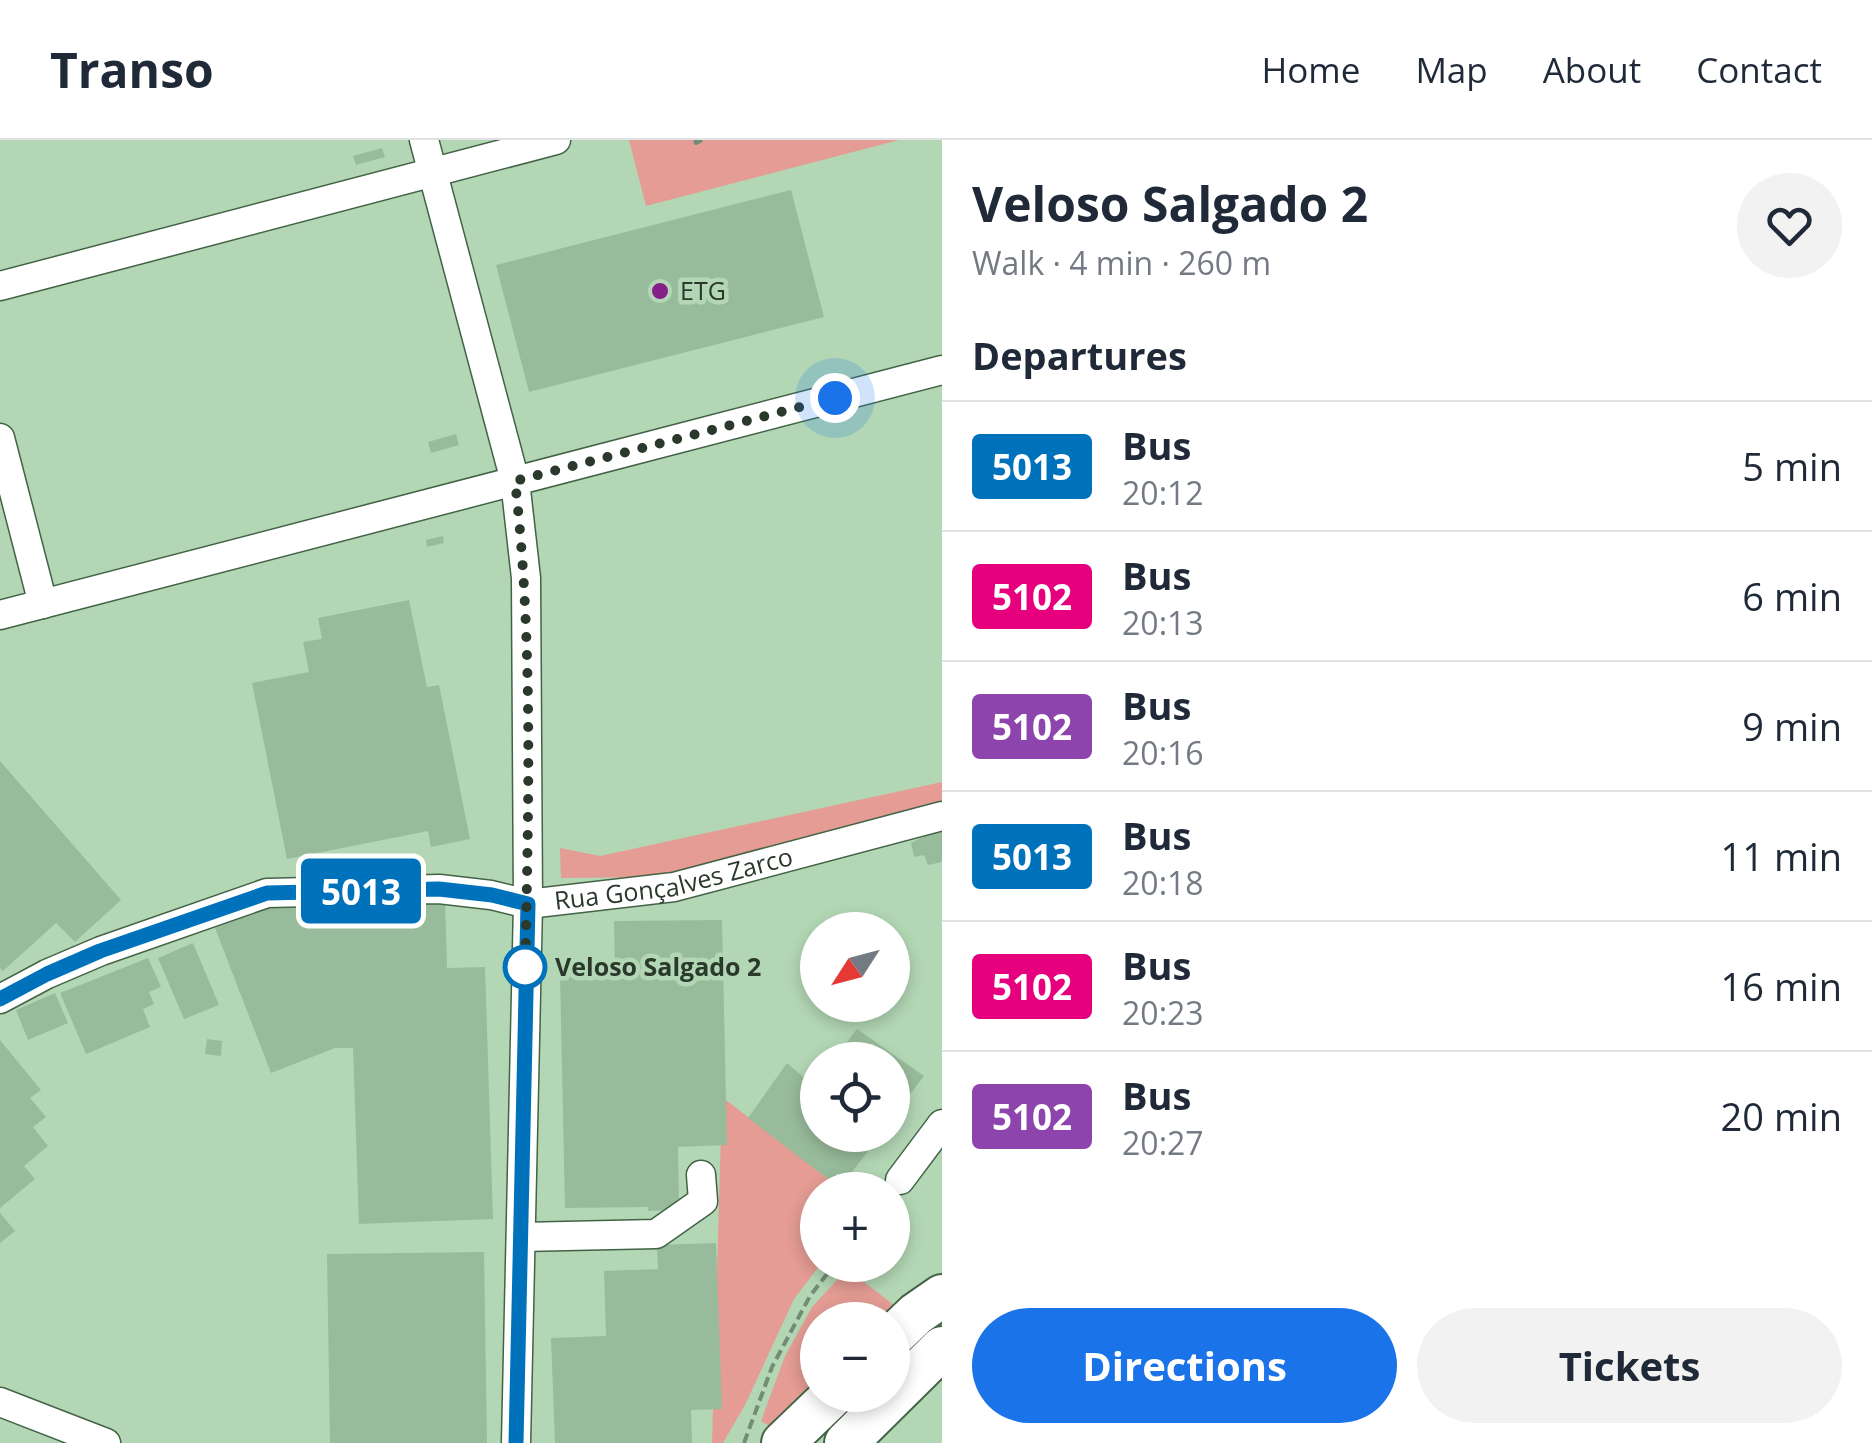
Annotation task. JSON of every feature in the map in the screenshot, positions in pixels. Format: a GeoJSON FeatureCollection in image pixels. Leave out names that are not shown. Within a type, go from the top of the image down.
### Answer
{"type":"FeatureCollection","features":[{"type":"Feature","properties":{"kind":"highway"},"geometry":{"type":"LineString","coordinates":[[910,1320],[942,1296]]}},
{"type":"Feature","properties":{"kind":"highway"},"geometry":{"type":"LineString","coordinates":[[910,1355],[942,1324]]}},
{"type":"Feature","properties":{"kind":"highway"},"geometry":{"type":"LineString","coordinates":[[846,1443],[942,1348]]}},
{"type":"Feature","properties":{"kind":"highway"},"geometry":{"type":"LineString","coordinates":[[784,1443],[816,1412]]}},
{"type":"Feature","properties":{"kind":"highway"},"geometry":{"type":"LineString","coordinates":[[822,1443],[853,1412]]}},
{"type":"Feature","properties":{"kind":"street"},"geometry":{"type":"LineString","coordinates":[[424,140],[515,481],[526,578],[528,904],[516,1443]]}},
{"type":"Feature","properties":{"kind":"street"},"geometry":{"type":"LineString","coordinates":[[0,286],[556,140]]}},
{"type":"Feature","properties":{"kind":"street"},"geometry":{"type":"LineString","coordinates":[[0,615],[942,370]]}},
{"type":"Feature","properties":{"kind":"street"},"geometry":{"type":"LineString","coordinates":[[0,438],[42,604]]}},
{"type":"Feature","properties":{"kind":"street","name":"Rua Gonçalves Zarco"},"geometry":{"type":"LineString","coordinates":[[0,998],[100,951],[267,893],[439,889],[528,904],[674,888],[942,816]]}},
{"type":"Feature","properties":{"kind":"street"},"geometry":{"type":"LineString","coordinates":[[906,1172],[942,1124]]}},
{"type":"Feature","properties":{"kind":"street"},"geometry":{"type":"LineString","coordinates":[[520,1238],[656,1234],[703,1201],[701,1175]]}},
{"type":"Feature","properties":{"kind":"street"},"geometry":{"type":"LineString","coordinates":[[0,1402],[106,1443]]}},
{"type":"Feature","properties":{"kind":"path"},"geometry":{"type":"LineString","coordinates":[[694,140],[702,140]]}},
{"type":"Feature","properties":{"kind":"path"},"geometry":{"type":"LineString","coordinates":[[744,1443],[772,1367],[821,1282]]}},
{"type":"Feature","properties":{"kind":"shaded area"},"geometry":{"type":"Polygon","coordinates":[[[629,140],[899,140],[646,206],[629,140]]]}},
{"type":"Feature","properties":{"kind":"shaded area"},"geometry":{"type":"Polygon","coordinates":[[[942,782],[942,806],[667,877],[561,878],[560,848],[600,856],[942,782]]]}},
{"type":"Feature","properties":{"kind":"shaded area"},"geometry":{"type":"Polygon","coordinates":[[[722,1097],[820,1172],[800,1172],[800,1282],[807,1282],[794,1299],[723,1443],[712,1443],[722,1097]]]}},
{"type":"Feature","properties":{"kind":"shaded area"},"geometry":{"type":"Polygon","coordinates":[[[835,1282],[864,1282],[890,1302],[817,1302],[835,1282]]]}},
{"type":"Feature","properties":{"kind":"shaded area"},"geometry":{"type":"Polygon","coordinates":[[[800,1329],[800,1404],[776,1430],[761,1421],[785,1356],[800,1329]]]}},
{"type":"Feature","properties":{"kind":"building"},"geometry":{"type":"Polygon","coordinates":[[[382,148],[385,157],[356,165],[353,156],[382,148]]]}},
{"type":"Feature","properties":{"kind":"building","name":"ETG"},"geometry":{"type":"Polygon","coordinates":[[[791,190],[824,317],[529,392],[496,265],[791,190]]]}},
{"type":"Feature","properties":{"kind":"building"},"geometry":{"type":"Polygon","coordinates":[[[456,434],[459,445],[431,453],[428,442],[456,434]]]}},
{"type":"Feature","properties":{"kind":"building"},"geometry":{"type":"Polygon","coordinates":[[[443,536],[444,543],[427,547],[426,540],[443,536]]]}},
{"type":"Feature","properties":{"kind":"building"},"geometry":{"type":"Polygon","coordinates":[[[409,600],[427,687],[439,685],[470,839],[431,847],[428,831],[287,859],[252,683],[309,672],[303,642],[322,639],[318,618],[409,600]]]}},
{"type":"Feature","properties":{"kind":"building"},"geometry":{"type":"Polygon","coordinates":[[[0,761],[121,900],[75,942],[56,923],[3,971],[0,968],[0,761]]]}},
{"type":"Feature","properties":{"kind":"building"},"geometry":{"type":"Polygon","coordinates":[[[942,828],[942,862],[928,865],[924,855],[914,857],[911,843],[942,828]]]}},
{"type":"Feature","properties":{"kind":"building"},"geometry":{"type":"Polygon","coordinates":[[[297,897],[445,898],[447,968],[485,967],[493,1219],[359,1224],[353,1048],[335,1048],[271,1073],[215,928],[297,897]]]}},
{"type":"Feature","properties":{"kind":"building"},"geometry":{"type":"Polygon","coordinates":[[[722,920],[727,1145],[678,1147],[679,1210],[565,1208],[560,975],[615,974],[614,921],[722,920]]]}},
{"type":"Feature","properties":{"kind":"building"},"geometry":{"type":"Polygon","coordinates":[[[193,943],[219,1005],[184,1019],[158,958],[193,943]]]}},
{"type":"Feature","properties":{"kind":"building"},"geometry":{"type":"Polygon","coordinates":[[[148,958],[161,987],[149,992],[154,1004],[143,1009],[150,1027],[86,1054],[60,993],[148,958]]]}},
{"type":"Feature","properties":{"kind":"building"},"geometry":{"type":"Polygon","coordinates":[[[55,993],[68,1023],[28,1040],[16,1010],[55,993]]]}},
{"type":"Feature","properties":{"kind":"building"},"geometry":{"type":"Polygon","coordinates":[[[857,1029],[876,1042],[847,1042],[857,1029]]]}},
{"type":"Feature","properties":{"kind":"building"},"geometry":{"type":"Polygon","coordinates":[[[207,1039],[222,1041],[221,1056],[205,1054],[207,1039]]]}},
{"type":"Feature","properties":{"kind":"building"},"geometry":{"type":"Polygon","coordinates":[[[0,1040],[41,1090],[30,1098],[46,1117],[33,1127],[48,1146],[24,1166],[35,1179],[0,1208],[0,1040]]]}},
{"type":"Feature","properties":{"kind":"building"},"geometry":{"type":"Polygon","coordinates":[[[787,1063],[800,1074],[800,1152],[867,1152],[852,1172],[819,1172],[748,1118],[787,1063]]]}},
{"type":"Feature","properties":{"kind":"building"},"geometry":{"type":"Polygon","coordinates":[[[910,1066],[924,1076],[910,1094],[910,1066]]]}},
{"type":"Feature","properties":{"kind":"building"},"geometry":{"type":"Polygon","coordinates":[[[0,1213],[15,1231],[0,1243],[0,1213]]]}},
{"type":"Feature","properties":{"kind":"building"},"geometry":{"type":"Polygon","coordinates":[[[716,1243],[722,1409],[691,1410],[692,1443],[555,1443],[551,1338],[606,1336],[604,1271],[658,1269],[657,1245],[716,1243]]]}},
{"type":"Feature","properties":{"kind":"building"},"geometry":{"type":"Polygon","coordinates":[[[484,1252],[487,1443],[330,1443],[327,1254],[484,1252]]]}},
{"type":"Feature","properties":{"kind":"bus line","name":"5013"},"geometry":{"type":"LineString","coordinates":[[0,999],[100,951],[267,893],[439,889],[528,904],[516,1443]]}},
{"type":"Feature","properties":{"kind":"place","name":"ETG"},"geometry":{"type":"Point","coordinates":[660,291]}},
{"type":"Feature","properties":{"kind":"place","name":"Veloso Salgado 2"},"geometry":{"type":"Point","coordinates":[525,967]}},
{"type":"Feature","properties":{"kind":"route"},"geometry":{"type":"LineString","coordinates":[[525,967],[525,982],[526,578],[515,481],[835,398]]}}]}
